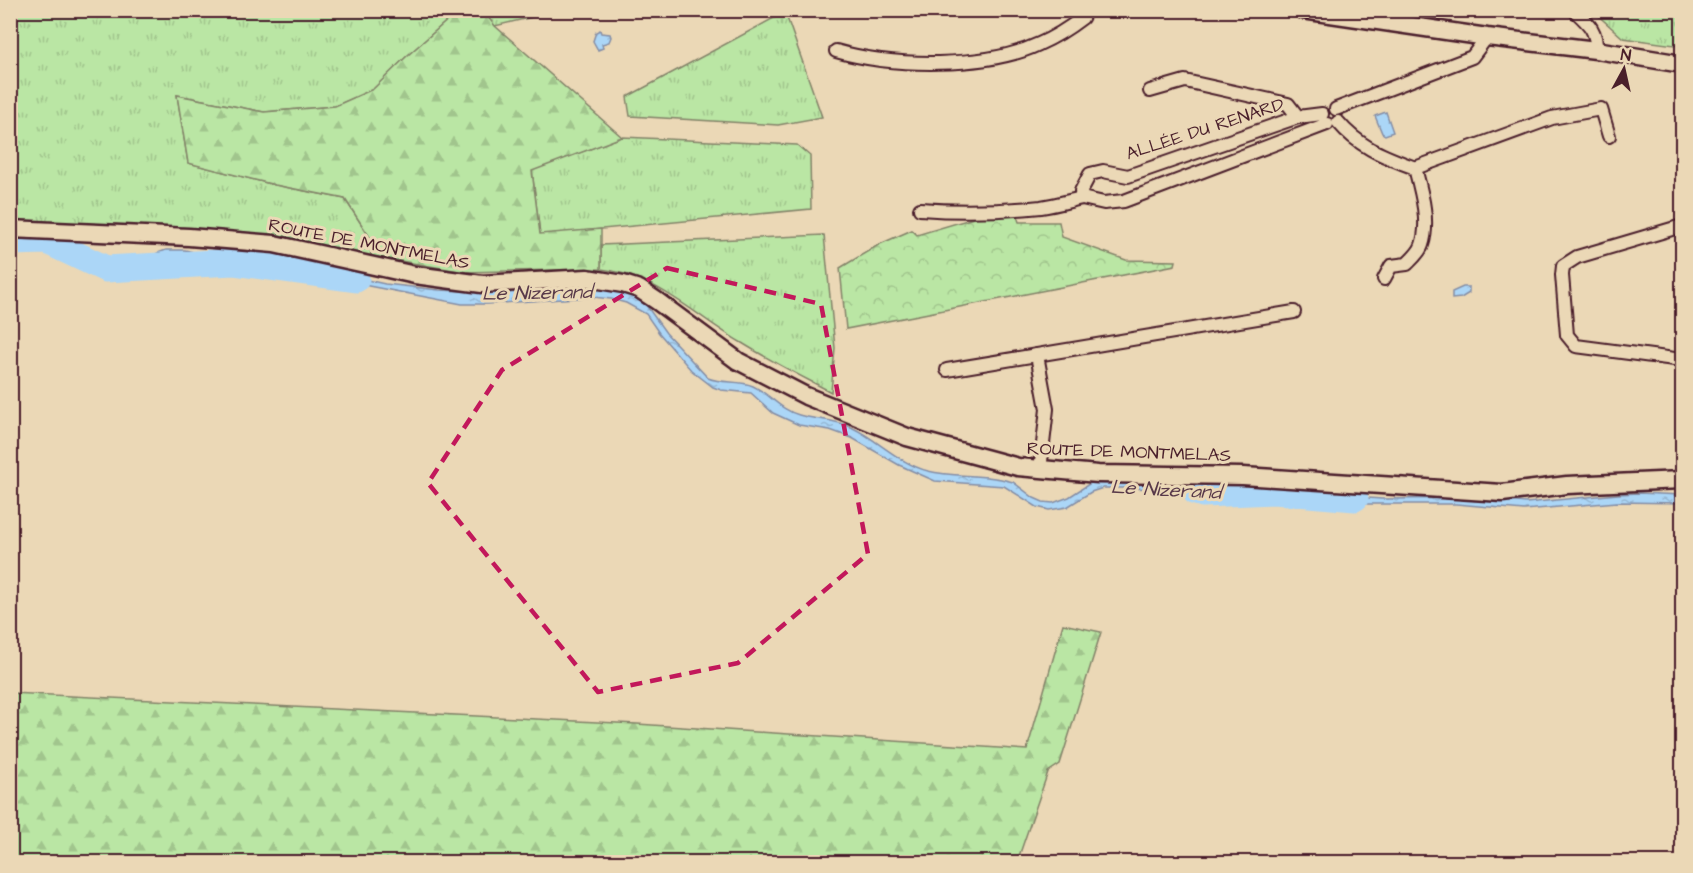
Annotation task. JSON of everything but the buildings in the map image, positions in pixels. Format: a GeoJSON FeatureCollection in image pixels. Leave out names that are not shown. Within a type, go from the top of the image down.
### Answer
{"type":"FeatureCollection","features":[{"type":"Feature","properties":{"kind":"street"},"geometry":{"type":"LineString","coordinates":[[836,51],[861,58],[920,63],[964,61],[998,56],[1038,45],[1082,18],[1086,10]]}},
{"type":"Feature","properties":{"kind":"street"},"geometry":{"type":"LineString","coordinates":[[1303,10],[1683,64]]}},
{"type":"Feature","properties":{"kind":"street"},"geometry":{"type":"LineString","coordinates":[[1574,10],[1587,22],[1596,36],[1596,50]]}},
{"type":"Feature","properties":{"kind":"street"},"geometry":{"type":"LineString","coordinates":[[1487,37],[1472,57],[1336,109],[1327,108],[1329,120],[1352,139],[1384,156],[1415,168],[1552,118],[1600,104],[1609,136]]}},
{"type":"Feature","properties":{"kind":"street"},"geometry":{"type":"LineString","coordinates":[[1150,91],[1185,81],[1288,104],[1298,117]]}},
{"type":"Feature","properties":{"kind":"street","name":"ALLÉE DU RENARD"},"geometry":{"type":"LineString","coordinates":[[1082,198],[1081,191],[1090,174],[1103,171],[1128,176],[1298,117],[1329,120]]}},
{"type":"Feature","properties":{"kind":"street","name":"ALLÉE DU RENARD"},"geometry":{"type":"LineString","coordinates":[[920,209],[955,212],[1043,207],[1082,198],[1104,203],[1124,201],[1329,120]]}},
{"type":"Feature","properties":{"kind":"street"},"geometry":{"type":"LineString","coordinates":[[1384,279],[1391,266],[1407,264],[1422,246],[1424,221],[1421,191],[1415,168]]}},
{"type":"Feature","properties":{"kind":"street"},"geometry":{"type":"LineString","coordinates":[[1683,226],[1577,257],[1563,266],[1562,275],[1567,335],[1576,346],[1683,360]]}},
{"type":"Feature","properties":{"kind":"street","name":"ROUTE DE MONTMELAS"},"geometry":{"type":"LineString","coordinates":[[10,229],[189,237],[274,244],[415,275],[466,283],[587,279],[623,284],[657,301],[738,360],[772,380],[907,437],[1018,467],[1098,474],[1243,476],[1502,493],[1567,484],[1683,480]]}},
{"type":"Feature","properties":{"kind":"street"},"geometry":{"type":"LineString","coordinates":[[947,370],[1294,312]]}},
{"type":"Feature","properties":{"kind":"street"},"geometry":{"type":"LineString","coordinates":[[1037,355],[1047,409],[1040,470]]}},
{"type":"Feature","properties":{"kind":"highlighted area"},"geometry":{"type":"Polygon","coordinates":[[[667,268],[821,304],[868,554],[738,663],[598,692],[428,483],[502,370],[667,268]]]}},
{"type":"Feature","properties":{"kind":"green space"},"geometry":{"type":"Polygon","coordinates":[[[11,11],[458,11],[373,90],[335,106],[264,112],[177,95],[188,163],[275,185],[345,199],[371,239],[371,256],[274,236],[171,227],[11,221],[11,11]]]}},
{"type":"Feature","properties":{"kind":"green space"},"geometry":{"type":"Polygon","coordinates":[[[458,11],[483,11],[495,26],[622,137],[532,171],[540,234],[601,229],[601,269],[465,272],[371,256],[371,239],[345,199],[275,185],[188,163],[177,95],[264,112],[335,106],[373,89],[458,11]]]}},
{"type":"Feature","properties":{"kind":"green space"},"geometry":{"type":"Polygon","coordinates":[[[483,11],[558,11],[495,26],[483,11]]]}},
{"type":"Feature","properties":{"kind":"green space"},"geometry":{"type":"Polygon","coordinates":[[[1593,11],[1682,11],[1682,46],[1623,38],[1593,11]]]}},
{"type":"Feature","properties":{"kind":"green space"},"geometry":{"type":"Polygon","coordinates":[[[785,12],[822,117],[778,125],[630,116],[627,97],[785,12]]]}},
{"type":"Feature","properties":{"kind":"green space"},"geometry":{"type":"Polygon","coordinates":[[[622,137],[797,145],[810,156],[811,209],[540,235],[532,170],[622,137]]]}},
{"type":"Feature","properties":{"kind":"green space"},"geometry":{"type":"Polygon","coordinates":[[[1017,216],[1019,222],[1059,222],[1062,237],[1126,260],[1176,261],[1175,265],[846,329],[840,268],[880,244],[912,230],[917,235],[977,217],[1017,216]]]}},
{"type":"Feature","properties":{"kind":"green space"},"geometry":{"type":"Polygon","coordinates":[[[824,235],[835,348],[831,392],[753,350],[658,288],[640,279],[601,269],[601,245],[824,235]]]}},
{"type":"Feature","properties":{"kind":"green space"},"geometry":{"type":"Polygon","coordinates":[[[1063,624],[1101,632],[1060,764],[1048,772],[1017,862],[11,862],[11,693],[637,724],[1027,750],[1063,624]]]}},
{"type":"Feature","properties":{"kind":"water"},"geometry":{"type":"Polygon","coordinates":[[[600,30],[601,33],[610,34],[611,37],[609,42],[602,44],[603,48],[598,50],[593,41],[596,32],[600,30]]]}},
{"type":"Feature","properties":{"kind":"water"},"geometry":{"type":"Polygon","coordinates":[[[1386,112],[1393,132],[1385,135],[1375,116],[1386,112]]]}},
{"type":"Feature","properties":{"kind":"water"},"geometry":{"type":"Polygon","coordinates":[[[11,237],[51,239],[88,261],[100,264],[130,263],[166,250],[185,250],[248,264],[286,261],[318,274],[340,274],[385,284],[439,290],[507,293],[585,287],[619,292],[632,296],[646,305],[666,333],[708,378],[748,384],[759,389],[792,413],[847,425],[918,468],[937,473],[992,477],[1013,482],[1043,502],[1053,503],[1069,497],[1092,482],[1172,482],[1202,490],[1244,484],[1314,488],[1353,497],[1382,499],[1480,498],[1526,503],[1639,493],[1682,495],[1682,503],[1617,502],[1524,510],[1456,504],[1359,504],[1340,502],[1317,494],[1278,492],[1232,493],[1202,499],[1166,490],[1103,488],[1091,492],[1067,507],[1049,510],[1037,507],[1004,486],[935,481],[899,465],[852,438],[830,430],[799,425],[773,413],[751,393],[713,387],[691,370],[646,314],[626,303],[611,299],[593,297],[462,304],[353,283],[311,278],[290,269],[251,268],[216,260],[182,258],[124,275],[100,275],[80,269],[53,250],[43,247],[11,246],[11,237]]]}},
{"type":"Feature","properties":{"kind":"water"},"geometry":{"type":"Polygon","coordinates":[[[1469,287],[1469,293],[1461,298],[1452,299],[1452,292],[1469,287]]]}},
{"type":"Feature","properties":{"kind":"waterway","name":"Le Nizerand"},"geometry":{"type":"LineString","coordinates":[[10,242],[47,241],[106,269],[233,262],[356,279]]}},
{"type":"Feature","properties":{"kind":"waterway","name":"Le Nizerand"},"geometry":{"type":"LineString","coordinates":[[1196,492],[1203,494],[1274,491],[1355,498]]}}]}
